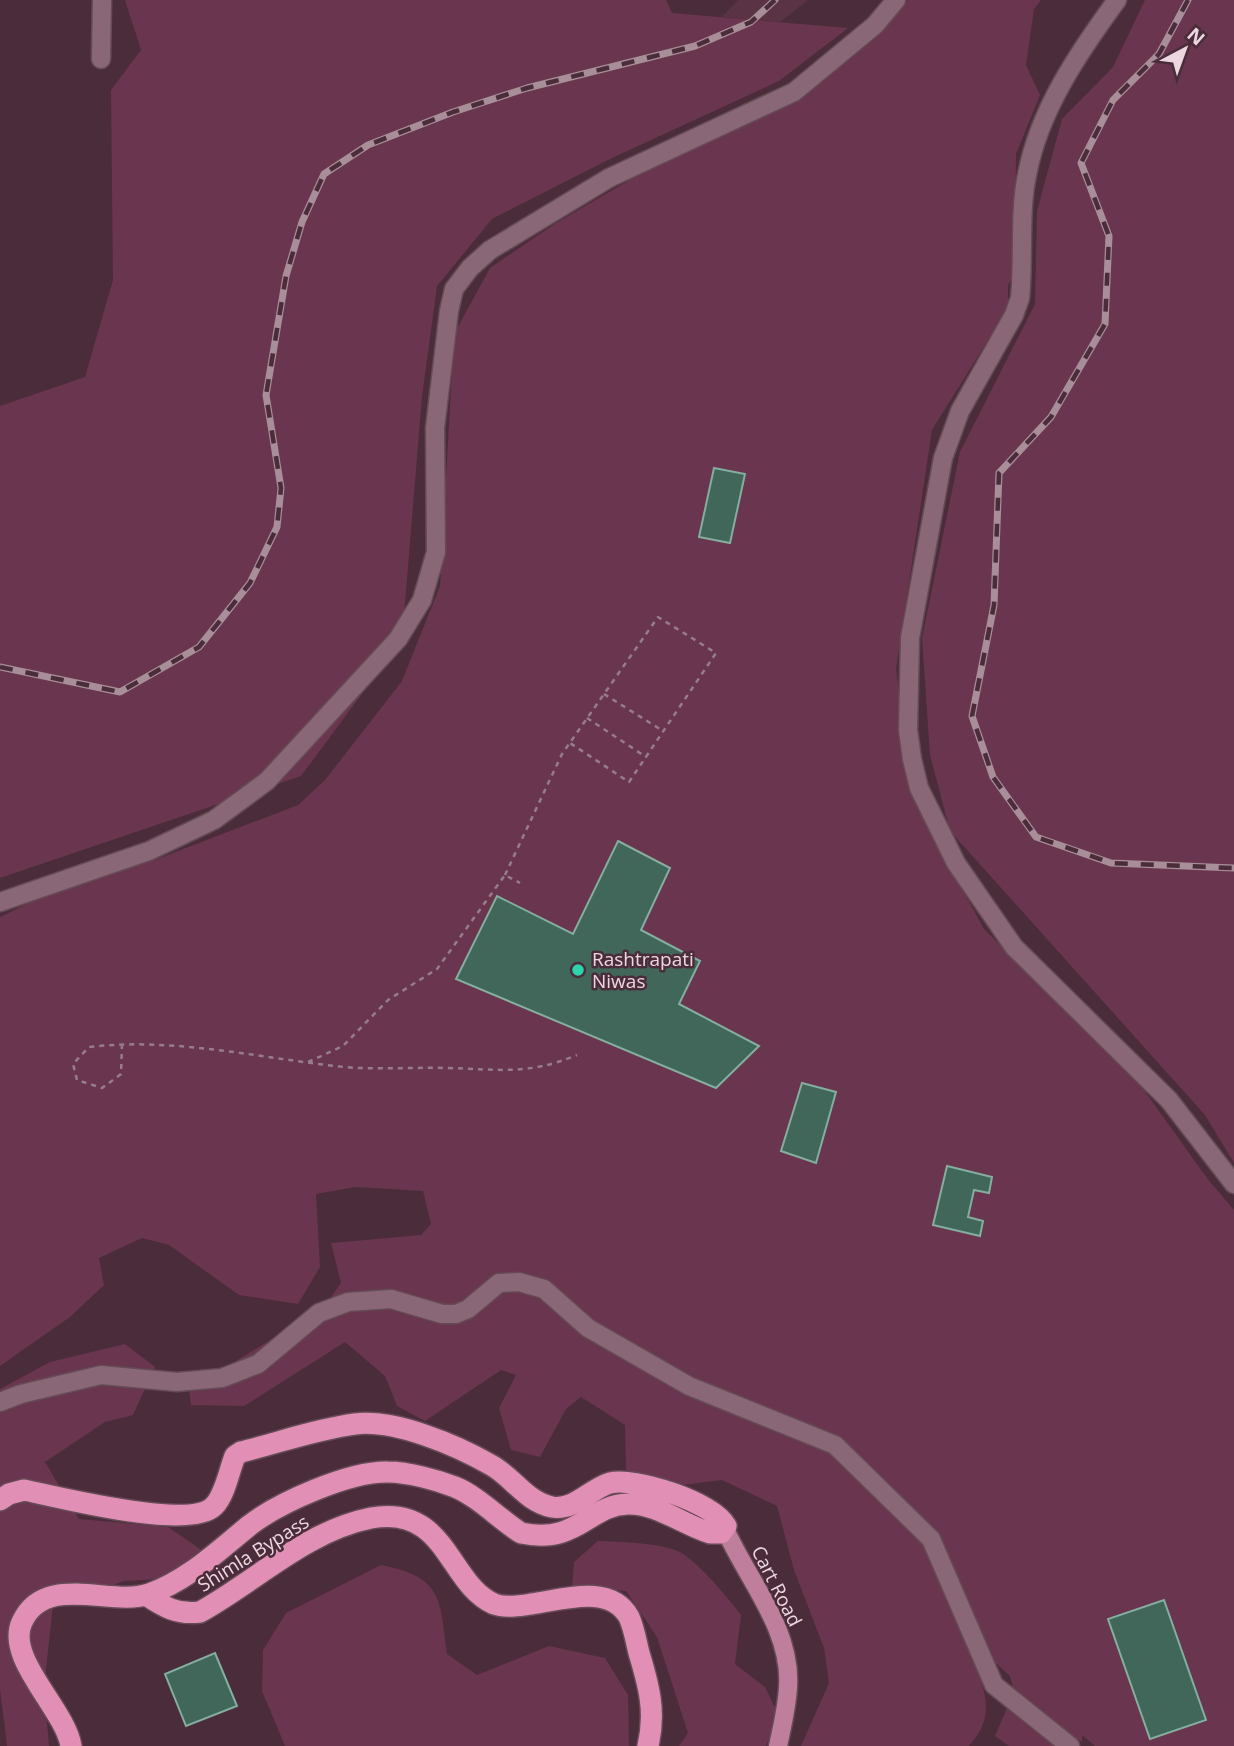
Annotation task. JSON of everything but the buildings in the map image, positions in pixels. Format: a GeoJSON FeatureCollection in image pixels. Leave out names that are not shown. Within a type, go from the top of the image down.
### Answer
{"type":"FeatureCollection","features":[{"type":"Feature","properties":{"kind":"highway"},"geometry":{"type":"LineString","coordinates":[[0,1500],[24,1490],[162,1516],[207,1511],[217,1502],[235,1456],[241,1452],[357,1424],[395,1426],[448,1445],[493,1465],[534,1500],[554,1507],[571,1505],[604,1485],[623,1481],[688,1499],[717,1516],[725,1529],[721,1533],[710,1533],[643,1506],[626,1504],[613,1507],[570,1531],[532,1535],[521,1533],[456,1488],[390,1472],[359,1475],[302,1497],[254,1522],[187,1574],[146,1595],[64,1594],[43,1599],[29,1610],[20,1624],[18,1643],[26,1662],[69,1732],[71,1746]]}},
{"type":"Feature","properties":{"kind":"highway","name":"Shimla Bypass"},"geometry":{"type":"LineString","coordinates":[[146,1595],[169,1610],[185,1614],[200,1612],[321,1535],[372,1518],[401,1518],[427,1528],[477,1589],[495,1604],[523,1605],[602,1596],[624,1610],[632,1627],[652,1698],[654,1712],[648,1746]]}},
{"type":"Feature","properties":{"kind":"main road","name":"Cart Road"},"geometry":{"type":"LineString","coordinates":[[725,1529],[780,1635],[787,1662],[789,1686],[778,1746]]}},
{"type":"Feature","properties":{"kind":"street"},"geometry":{"type":"LineString","coordinates":[[101,59],[102,0]]}},
{"type":"Feature","properties":{"kind":"street"},"geometry":{"type":"LineString","coordinates":[[0,902],[149,851],[214,820],[267,781],[398,639],[422,600],[436,552],[435,428],[449,311],[454,289],[470,268],[490,250],[609,178],[794,92],[875,25],[896,0]]}},
{"type":"Feature","properties":{"kind":"street"},"geometry":{"type":"LineString","coordinates":[[1117,0],[1086,41],[1051,107],[1026,176],[1020,298],[1014,315],[960,411],[946,448],[910,638],[908,730],[919,788],[956,863],[1000,929],[1054,989],[1168,1100],[1234,1184]]}},
{"type":"Feature","properties":{"kind":"street"},"geometry":{"type":"LineString","coordinates":[[0,1402],[21,1394],[101,1375],[177,1382],[222,1378],[258,1364],[319,1313],[348,1302],[391,1299],[442,1314],[456,1314],[468,1309],[499,1283],[519,1282],[544,1289],[588,1328],[689,1386],[835,1445],[931,1539],[994,1685],[1070,1746]]}},
{"type":"Feature","properties":{"kind":"path"},"geometry":{"type":"LineString","coordinates":[[308,1062],[343,1046],[388,1000],[437,969],[505,875],[570,743],[658,617],[716,653],[628,782],[570,743]]}},
{"type":"Feature","properties":{"kind":"path"},"geometry":{"type":"LineString","coordinates":[[604,694],[663,731]]}},
{"type":"Feature","properties":{"kind":"path"},"geometry":{"type":"LineString","coordinates":[[587,718],[646,757]]}},
{"type":"Feature","properties":{"kind":"path"},"geometry":{"type":"LineString","coordinates":[[505,875],[520,883]]}},
{"type":"Feature","properties":{"kind":"path"},"geometry":{"type":"LineString","coordinates":[[122,1044],[121,1074],[102,1088],[77,1080],[73,1065],[89,1047],[122,1044],[222,1050],[347,1067],[500,1072],[547,1067],[577,1055]]}},
{"type":"Feature","properties":{"kind":"shaded area"},"geometry":{"type":"Polygon","coordinates":[[[125,0],[666,0],[672,13],[848,28],[779,81],[610,159],[492,219],[437,286],[422,397],[402,640],[301,776],[0,878],[0,406],[85,377],[113,280],[111,90],[141,50],[125,0]]]}},
{"type":"Feature","properties":{"kind":"shaded area"},"geometry":{"type":"Polygon","coordinates":[[[738,0],[808,0],[780,22],[722,17],[738,0]]]}},
{"type":"Feature","properties":{"kind":"shaded area"},"geometry":{"type":"Polygon","coordinates":[[[908,0],[1041,0],[1034,9],[1026,65],[1040,95],[1016,154],[1015,273],[1008,285],[1008,308],[932,430],[896,669],[913,798],[984,929],[1141,1086],[1207,1178],[1234,1210],[1234,1746],[1095,1746],[1082,1735],[1082,1742],[1056,1726],[1014,1692],[1010,1676],[997,1664],[978,1671],[986,1701],[985,1719],[969,1746],[801,1746],[829,1683],[824,1648],[794,1570],[777,1506],[722,1480],[651,1489],[626,1470],[625,1425],[581,1397],[566,1409],[540,1457],[511,1450],[499,1408],[516,1375],[501,1370],[425,1421],[397,1406],[385,1376],[345,1342],[244,1406],[191,1405],[189,1390],[324,1307],[341,1283],[331,1243],[421,1235],[431,1224],[423,1191],[356,1187],[316,1194],[320,1267],[298,1304],[239,1295],[169,1245],[142,1238],[99,1258],[104,1285],[70,1317],[0,1366],[0,917],[51,892],[152,861],[298,805],[325,780],[402,681],[440,586],[454,334],[490,268],[556,223],[871,39],[908,0]]]}},
{"type":"Feature","properties":{"kind":"shaded area"},"geometry":{"type":"Polygon","coordinates":[[[1145,0],[1234,0],[1234,1163],[1205,1115],[950,831],[930,755],[922,638],[960,452],[1035,304],[1037,211],[1062,119],[1113,67],[1145,0]]]}},
{"type":"Feature","properties":{"kind":"shaded area"},"geometry":{"type":"Polygon","coordinates":[[[125,1344],[155,1367],[133,1415],[105,1422],[45,1462],[79,1519],[168,1527],[203,1551],[200,1577],[124,1581],[53,1606],[44,1687],[49,1746],[7,1746],[0,1689],[0,1389],[50,1362],[125,1344]]]}},
{"type":"Feature","properties":{"kind":"shaded area"},"geometry":{"type":"Polygon","coordinates":[[[598,1541],[646,1544],[675,1550],[692,1560],[728,1599],[741,1615],[735,1664],[765,1687],[778,1714],[766,1746],[679,1746],[688,1733],[657,1637],[626,1591],[572,1587],[574,1562],[598,1541]]]}},
{"type":"Feature","properties":{"kind":"shaded area"},"geometry":{"type":"Polygon","coordinates":[[[381,1565],[416,1576],[435,1593],[447,1654],[477,1675],[549,1646],[605,1658],[628,1695],[629,1746],[285,1746],[262,1691],[263,1650],[286,1613],[381,1565]]]}},
{"type":"Feature","properties":{"kind":"shaded area"},"geometry":{"type":"Polygon","coordinates":[[[1007,1708],[1056,1746],[1009,1746],[995,1736],[1007,1708]]]}},
{"type":"Feature","properties":{"kind":"railway"},"geometry":{"type":"LineString","coordinates":[[0,667],[120,692],[199,647],[250,583],[277,527],[281,488],[266,395],[286,276],[302,222],[324,174],[368,145],[453,112],[527,88],[695,46],[751,22],[775,0]]}},
{"type":"Feature","properties":{"kind":"railway"},"geometry":{"type":"LineString","coordinates":[[1188,0],[1159,54],[1113,100],[1081,163],[1109,236],[1105,324],[1051,417],[999,473],[994,605],[972,716],[993,777],[1036,837],[1111,863],[1234,868]]}},
{"type":"Feature","properties":{"kind":"place","name":"Rashtrapati Niwas"},"geometry":{"type":"Point","coordinates":[578,970]}}]}
